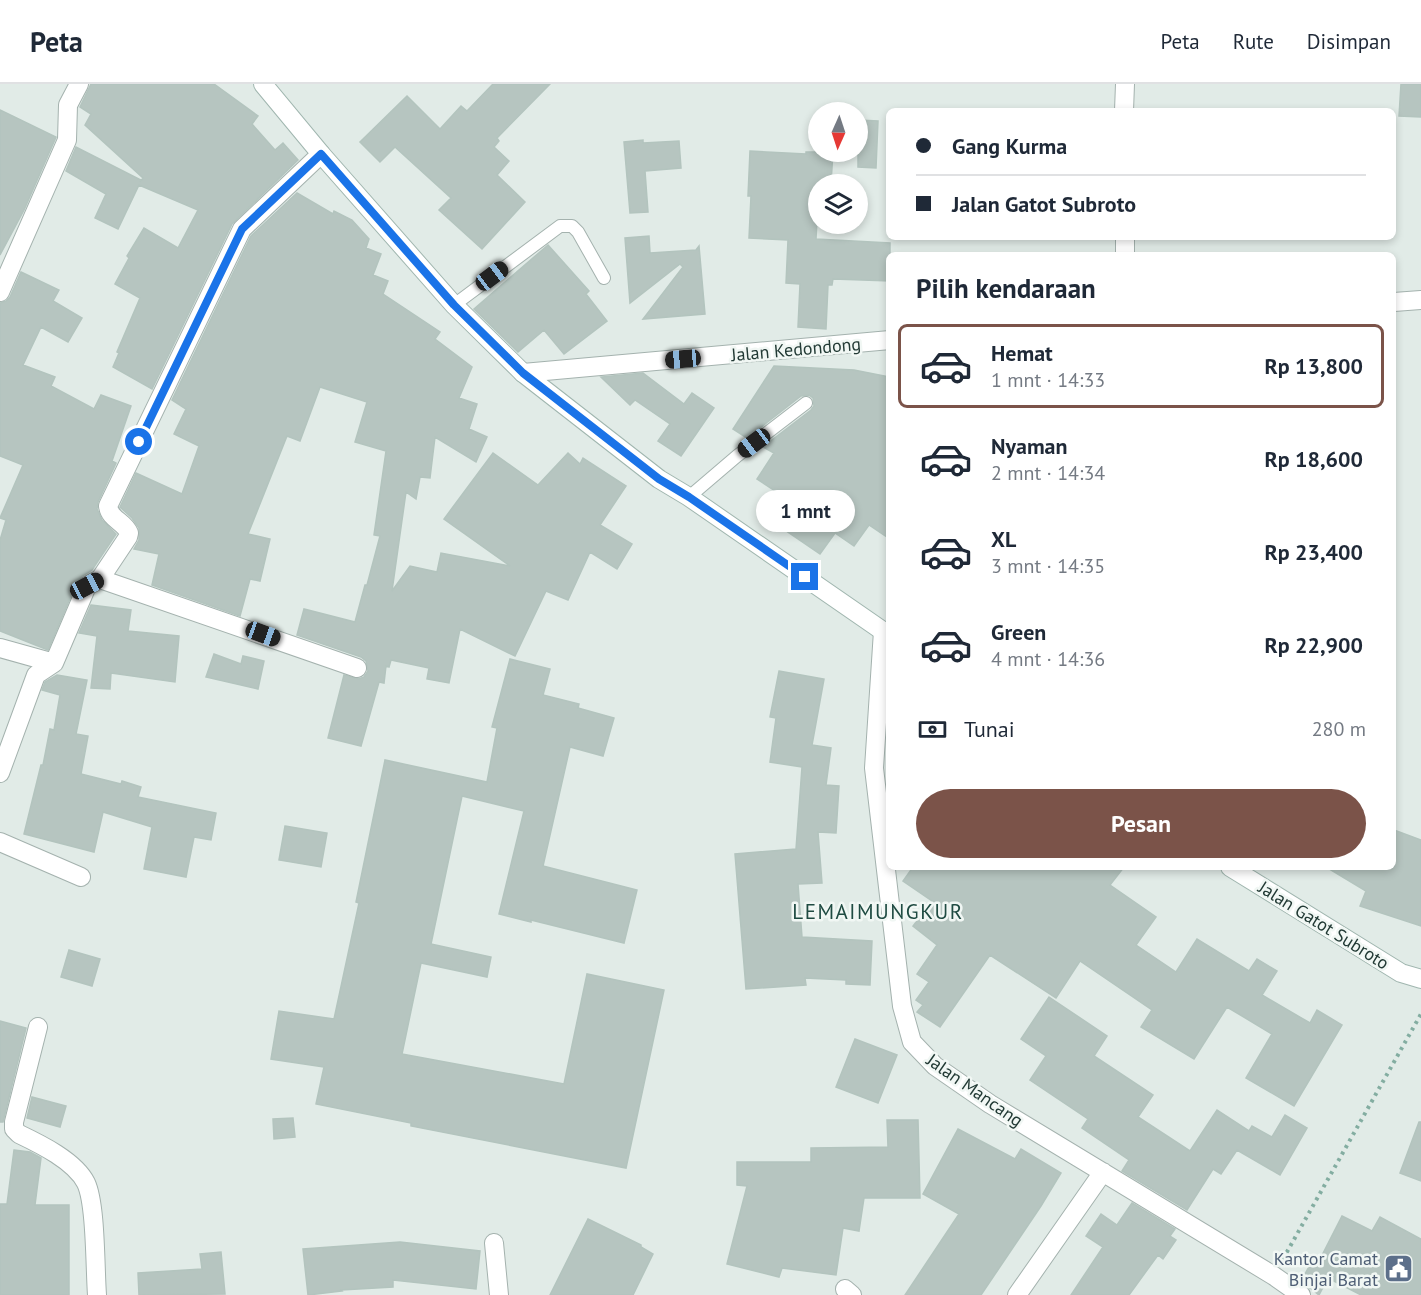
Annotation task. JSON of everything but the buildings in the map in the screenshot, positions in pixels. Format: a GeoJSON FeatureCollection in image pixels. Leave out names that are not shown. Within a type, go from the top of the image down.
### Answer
{"type":"FeatureCollection","features":[{"type":"Feature","properties":{"kind":"street"},"geometry":{"type":"LineString","coordinates":[[0,292],[67,140],[68,105],[79,84]]}},
{"type":"Feature","properties":{"kind":"street"},"geometry":{"type":"LineString","coordinates":[[262,84],[454,305],[523,373],[659,479],[689,497],[886,633]]}},
{"type":"Feature","properties":{"kind":"street"},"geometry":{"type":"LineString","coordinates":[[1124,108],[1125,84]]}},
{"type":"Feature","properties":{"kind":"street"},"geometry":{"type":"LineString","coordinates":[[1,768],[36,675],[54,663],[87,586],[100,579],[129,533],[128,528],[110,515],[108,506],[242,229],[321,154]]}},
{"type":"Feature","properties":{"kind":"street"},"geometry":{"type":"LineString","coordinates":[[1396,302],[1421,300]]}},
{"type":"Feature","properties":{"kind":"street","name":"Jalan Kedondong"},"geometry":{"type":"LineString","coordinates":[[523,373],[886,340]]}},
{"type":"Feature","properties":{"kind":"street"},"geometry":{"type":"LineString","coordinates":[[100,579],[357,668]]}},
{"type":"Feature","properties":{"kind":"street","name":"Jalan Mancang"},"geometry":{"type":"LineString","coordinates":[[886,633],[874,768],[902,1006],[912,1042],[935,1066],[990,1104],[1274,1276],[1300,1295]]}},
{"type":"Feature","properties":{"kind":"street"},"geometry":{"type":"LineString","coordinates":[[0,648],[54,663]]}},
{"type":"Feature","properties":{"kind":"street"},"geometry":{"type":"LineString","coordinates":[[0,842],[81,877]]}},
{"type":"Feature","properties":{"kind":"street","name":"Jalan Gatot Subroto"},"geometry":{"type":"LineString","coordinates":[[1235,870],[1401,973],[1421,979]]}},
{"type":"Feature","properties":{"kind":"street"},"geometry":{"type":"LineString","coordinates":[[38,1027],[14,1122],[14,1130],[55,1152],[86,1183],[92,1208],[97,1295]]}},
{"type":"Feature","properties":{"kind":"street"},"geometry":{"type":"LineString","coordinates":[[1017,1295],[1103,1172]]}},
{"type":"Feature","properties":{"kind":"street"},"geometry":{"type":"LineString","coordinates":[[494,1243],[499,1295]]}},
{"type":"Feature","properties":{"kind":"lane"},"geometry":{"type":"LineString","coordinates":[[454,305],[560,226],[572,226],[578,231],[604,278]]}},
{"type":"Feature","properties":{"kind":"lane"},"geometry":{"type":"LineString","coordinates":[[689,497],[737,456],[806,403]]}},
{"type":"Feature","properties":{"kind":"path"},"geometry":{"type":"LineString","coordinates":[[1274,1276],[1421,1014]]}},
{"type":"Feature","properties":{"kind":"place","name":"Kantor Camat Binjai Barat"},"geometry":{"type":"Point","coordinates":[1399,1268]}},
{"type":"Feature","properties":{"kind":"district","name":"LEMAIMUNGKUR"},"geometry":{"type":"Point","coordinates":[878,911]}},
{"type":"Feature","properties":{"kind":"route"},"geometry":{"type":"LineString","coordinates":[[139,442],[242,229],[321,154],[454,305],[523,373],[659,479],[805,577]]}}]}
